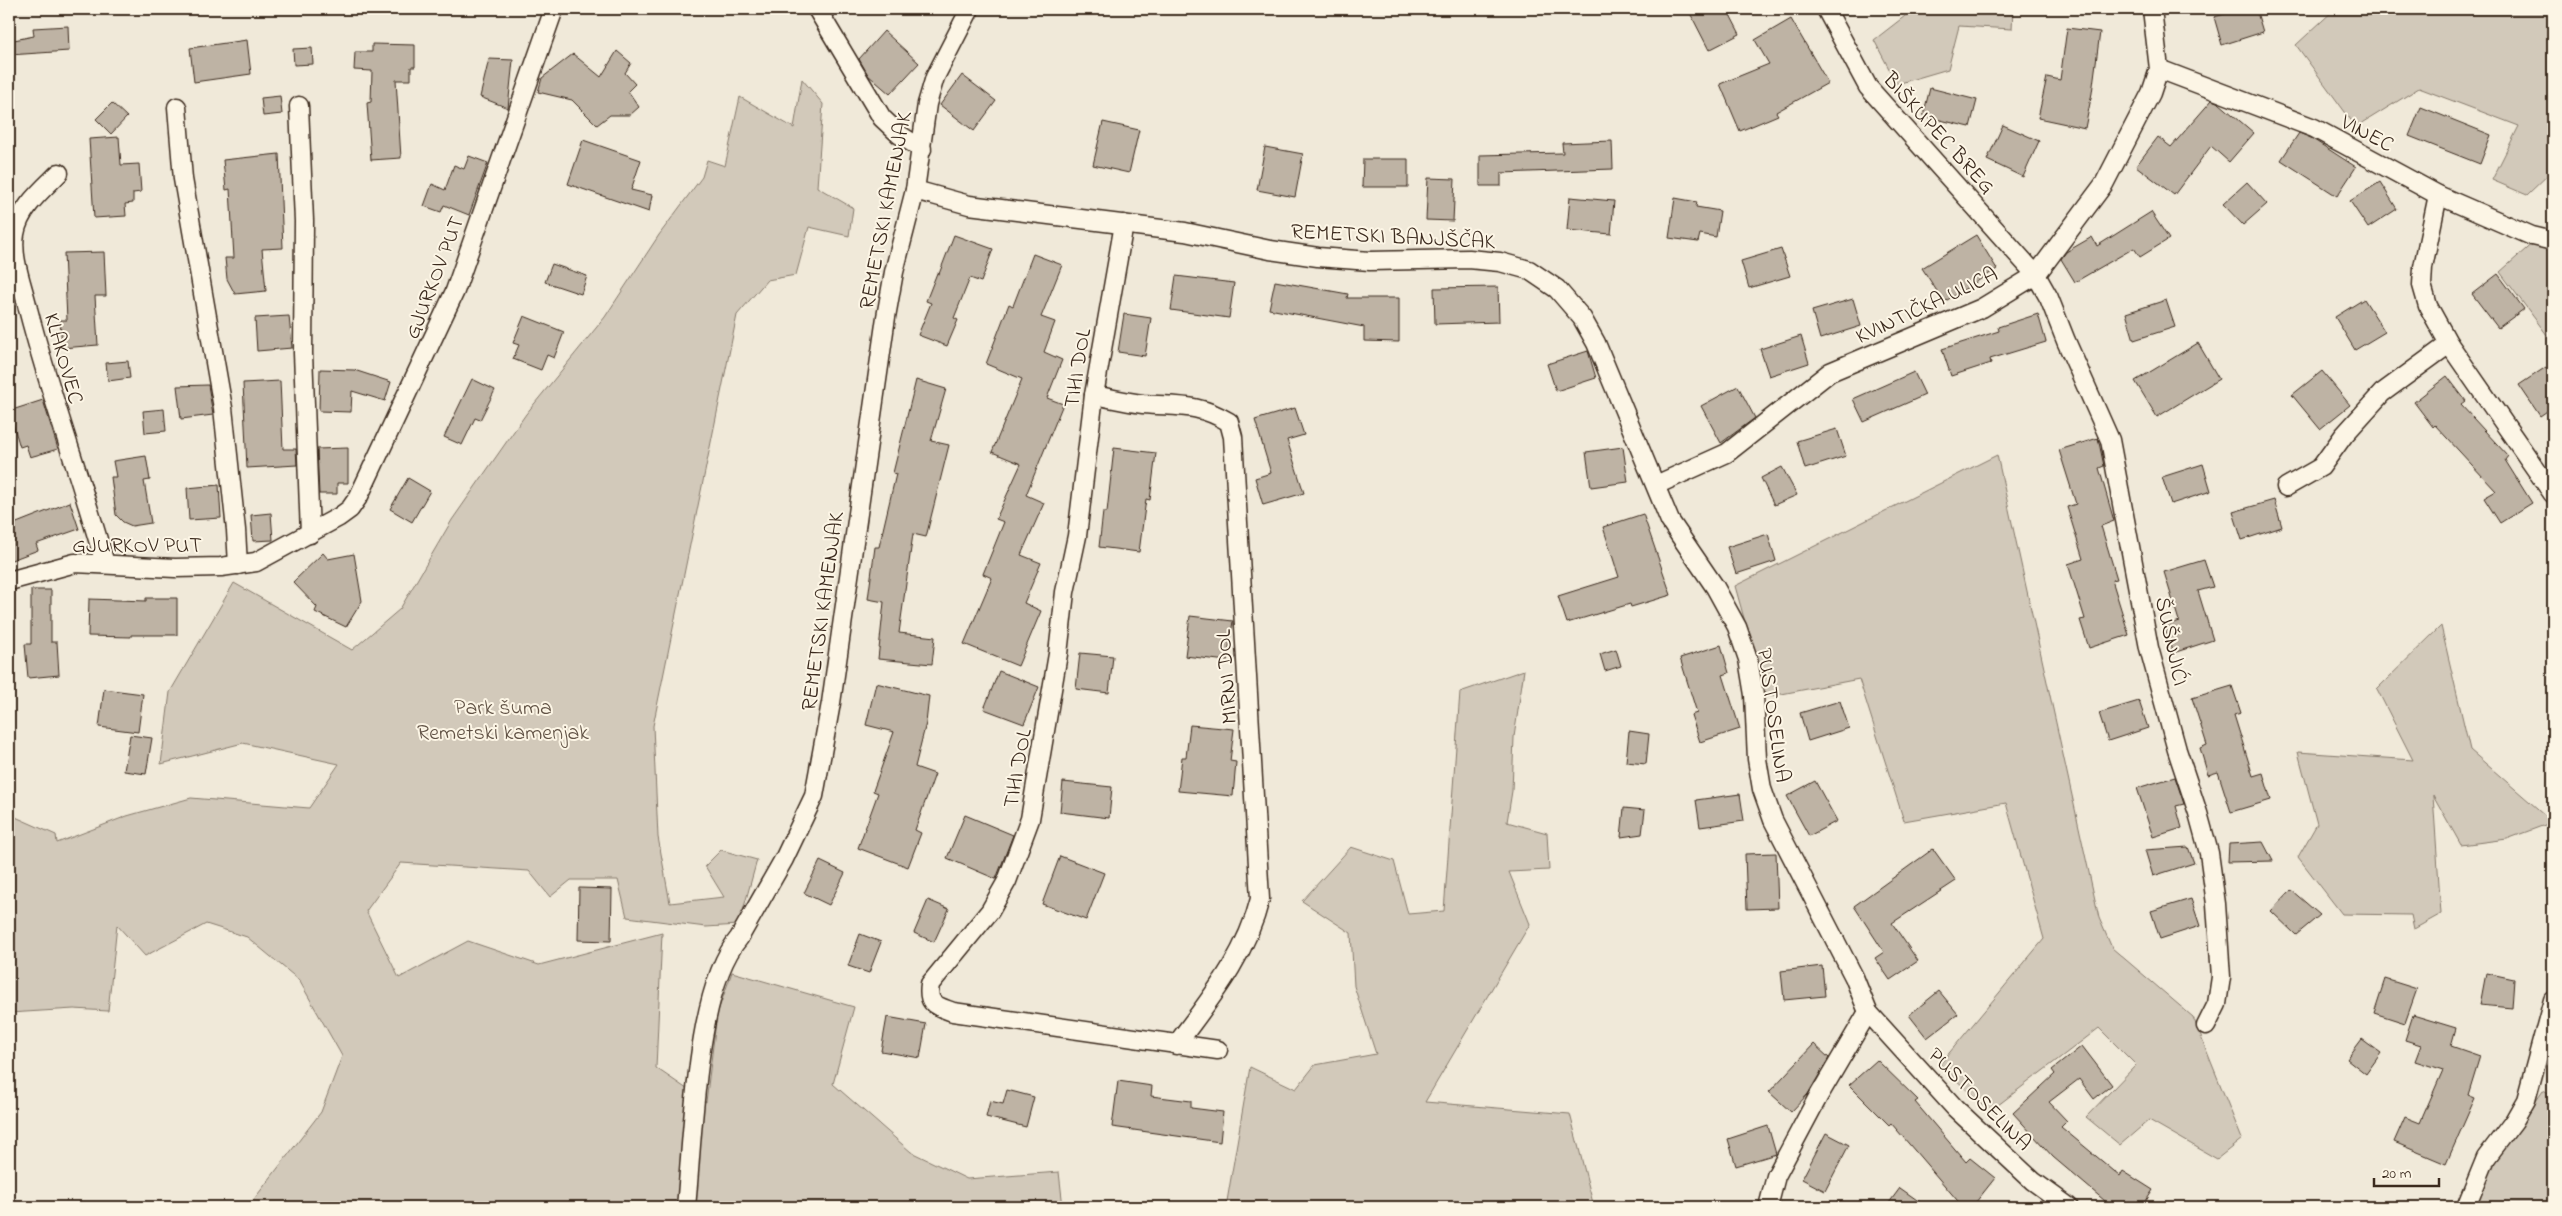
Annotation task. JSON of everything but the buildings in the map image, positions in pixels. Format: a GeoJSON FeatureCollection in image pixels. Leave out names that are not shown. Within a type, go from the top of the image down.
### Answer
{"type":"FeatureCollection","features":[{"type":"Feature","properties":{"kind":"street","name":"GJURKOV PUT"},"geometry":{"type":"LineString","coordinates":[[9,581],[75,563],[175,568],[238,565],[256,562],[310,534],[350,509],[359,496],[432,344],[464,269],[554,9]]}},
{"type":"Feature","properties":{"kind":"street"},"geometry":{"type":"LineString","coordinates":[[817,9],[882,118],[900,135],[922,149]]}},
{"type":"Feature","properties":{"kind":"street","name":"REMETSKI KAMENJAK"},"geometry":{"type":"LineString","coordinates":[[686,1207],[700,1055],[708,1010],[718,976],[730,948],[739,938],[784,859],[814,796],[831,703],[886,317],[894,272],[915,190],[927,104],[935,77],[970,9]]}},
{"type":"Feature","properties":{"kind":"street","name":"BIŠKUPEC BREG"},"geometry":{"type":"LineString","coordinates":[[1826,9],[1868,87],[2036,275]]}},
{"type":"Feature","properties":{"kind":"street","name":"KVINTIČKA ULICA"},"geometry":{"type":"LineString","coordinates":[[1656,485],[1727,453],[1830,372],[1982,308],[2036,275],[2104,184],[2151,93],[2159,69],[2152,9]]}},
{"type":"Feature","properties":{"kind":"street","name":"VINEC"},"geometry":{"type":"LineString","coordinates":[[2159,69],[2314,128],[2438,195],[2532,236],[2553,241]]}},
{"type":"Feature","properties":{"kind":"street"},"geometry":{"type":"LineString","coordinates":[[299,106],[304,221],[303,353],[310,534]]}},
{"type":"Feature","properties":{"kind":"street"},"geometry":{"type":"LineString","coordinates":[[177,107],[183,179],[223,408],[238,565]]}},
{"type":"Feature","properties":{"kind":"street","name":"KLAKOVEC"},"geometry":{"type":"LineString","coordinates":[[59,173],[28,205],[21,218],[15,234],[16,259],[46,375],[104,564]]}},
{"type":"Feature","properties":{"kind":"street","name":"REMETSKI BANJŠČAK"},"geometry":{"type":"LineString","coordinates":[[915,190],[969,205],[1185,232],[1270,250],[1318,257],[1370,261],[1469,259],[1500,262],[1530,270],[1557,289],[1582,318],[1596,343],[1656,485]]}},
{"type":"Feature","properties":{"kind":"street"},"geometry":{"type":"LineString","coordinates":[[2438,195],[2423,267],[2422,285],[2428,306],[2449,344],[2553,494]]}},
{"type":"Feature","properties":{"kind":"street","name":"TIHI DOL"},"geometry":{"type":"LineString","coordinates":[[1124,224],[1094,395],[1077,536],[1065,592],[1058,654],[1030,819],[1007,881],[979,925],[930,984],[928,996],[934,1005],[953,1012],[1218,1050]]}},
{"type":"Feature","properties":{"kind":"street","name":"ŠUŠNJIĆI"},"geometry":{"type":"LineString","coordinates":[[2036,275],[2049,298],[2110,440],[2151,656],[2174,741],[2209,853],[2216,904],[2221,977],[2217,1004],[2206,1026]]}},
{"type":"Feature","properties":{"kind":"street"},"geometry":{"type":"LineString","coordinates":[[2286,487],[2321,467],[2344,435],[2382,393],[2449,344]]}},
{"type":"Feature","properties":{"kind":"street","name":"MIRNI DOL"},"geometry":{"type":"LineString","coordinates":[[1094,395],[1142,404],[1185,405],[1210,410],[1229,422],[1233,437],[1260,899],[1254,924],[1243,949],[1222,983],[1176,1044]]}},
{"type":"Feature","properties":{"kind":"street","name":"PUSTOSELINA"},"geometry":{"type":"LineString","coordinates":[[1656,485],[1670,521],[1715,587],[1737,627],[1748,659],[1754,695],[1756,759],[1762,789],[1773,820],[1854,977],[1868,1012],[1954,1108],[2034,1181],[2069,1207]]}},
{"type":"Feature","properties":{"kind":"street"},"geometry":{"type":"LineString","coordinates":[[2466,1207],[2486,1158],[2514,1121],[2526,1100],[2553,1000]]}},
{"type":"Feature","properties":{"kind":"street"},"geometry":{"type":"LineString","coordinates":[[1768,1207],[1776,1176],[1818,1097],[1868,1012]]}},
{"type":"Feature","properties":{"kind":"green space"},"geometry":{"type":"Polygon","coordinates":[[[1914,9],[2013,9],[2012,29],[1959,26],[1948,69],[1897,84],[1874,40],[1914,9]]]}},
{"type":"Feature","properties":{"kind":"green space"},"geometry":{"type":"Polygon","coordinates":[[[2335,9],[2553,9],[2553,170],[2527,195],[2492,180],[2519,126],[2419,88],[2356,127],[2296,45],[2335,9]]]}},
{"type":"Feature","properties":{"kind":"green space","name":"Park šuma Remetski kamenjak"},"geometry":{"type":"Polygon","coordinates":[[[802,79],[823,104],[817,187],[853,208],[849,236],[809,227],[796,275],[767,280],[737,315],[653,726],[658,837],[670,903],[724,897],[705,866],[721,850],[757,860],[739,925],[706,927],[627,917],[618,880],[571,880],[550,897],[529,871],[401,863],[366,911],[399,978],[468,941],[539,965],[662,933],[656,1068],[706,1102],[717,1014],[732,972],[854,1007],[833,1084],[911,1152],[967,1179],[1059,1172],[1063,1207],[728,1207],[680,1200],[679,1207],[248,1207],[321,1112],[342,1056],[299,980],[247,937],[206,924],[145,956],[117,925],[108,1011],[74,1009],[9,1013],[11,815],[56,835],[57,843],[127,816],[191,798],[309,808],[339,764],[243,743],[161,764],[170,692],[234,583],[352,650],[400,609],[452,520],[526,414],[605,317],[659,235],[702,177],[707,160],[725,166],[740,97],[794,128],[802,79]]]}},
{"type":"Feature","properties":{"kind":"green space"},"geometry":{"type":"Polygon","coordinates":[[[2535,241],[2546,244],[2553,253],[2553,343],[2500,272],[2535,241]]]}},
{"type":"Feature","properties":{"kind":"green space"},"geometry":{"type":"Polygon","coordinates":[[[1997,455],[2099,918],[2112,948],[2193,1017],[2242,1139],[2217,1159],[2149,1120],[2120,1145],[2086,1117],[2136,1065],[2099,1028],[1989,1112],[1940,1064],[2044,939],[2006,803],[1904,821],[1859,679],[1766,697],[1735,586],[1997,455]]]}},
{"type":"Feature","properties":{"kind":"green space"},"geometry":{"type":"Polygon","coordinates":[[[2441,626],[2470,750],[2553,822],[2507,839],[2461,845],[2433,795],[2441,914],[2414,929],[2411,915],[2342,914],[2298,857],[2317,824],[2298,752],[2413,760],[2377,689],[2441,626]]]}},
{"type":"Feature","properties":{"kind":"green space"},"geometry":{"type":"Polygon","coordinates":[[[1524,670],[1514,737],[1512,791],[1507,822],[1547,833],[1549,870],[1509,872],[1530,924],[1425,1102],[1570,1114],[1594,1207],[1226,1207],[1250,1067],[1296,1089],[1315,1065],[1376,1054],[1354,986],[1351,933],[1302,901],[1351,847],[1394,861],[1408,914],[1444,911],[1460,692],[1524,670]]]}},
{"type":"Feature","properties":{"kind":"green space"},"geometry":{"type":"Polygon","coordinates":[[[2543,1091],[2553,1096],[2553,1207],[2474,1207],[2491,1165],[2543,1091]]]}}]}
